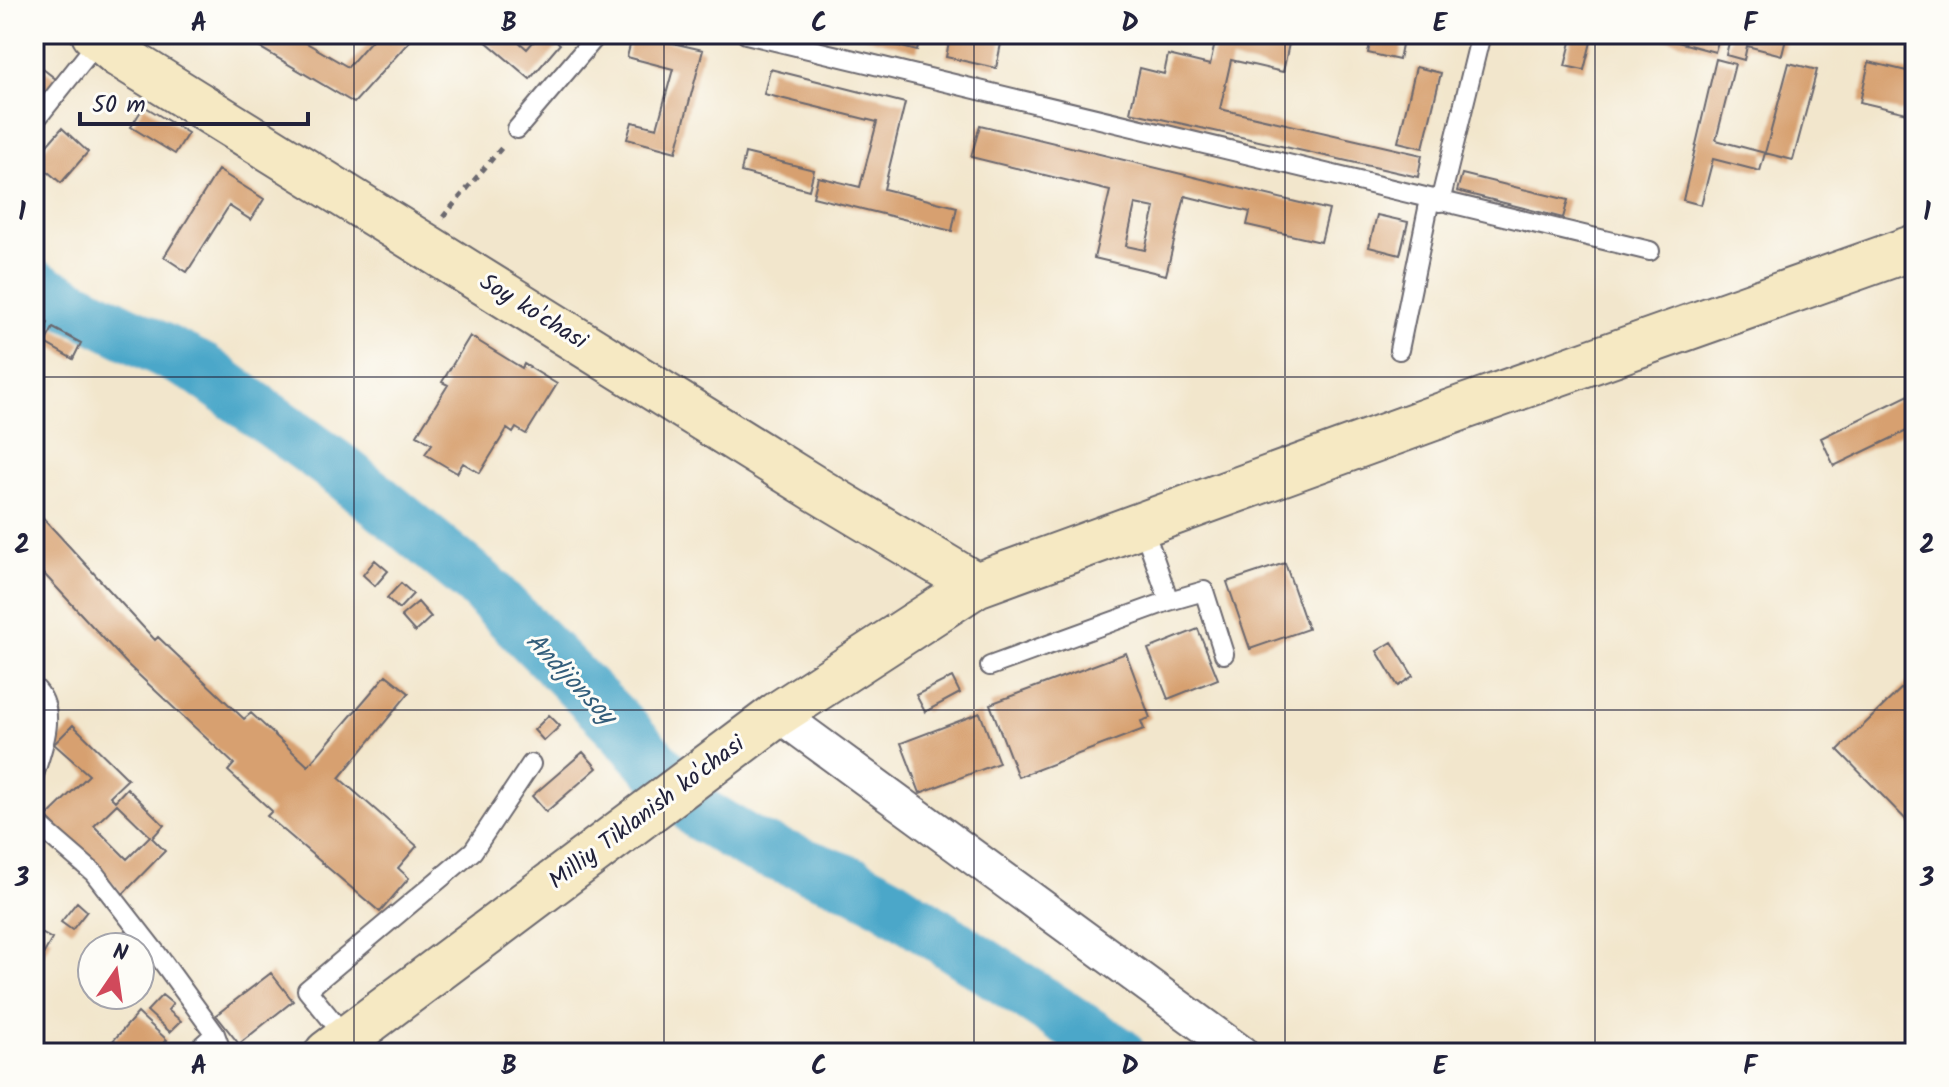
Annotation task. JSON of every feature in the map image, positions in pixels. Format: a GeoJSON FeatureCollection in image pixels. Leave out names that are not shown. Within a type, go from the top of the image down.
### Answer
{"type":"FeatureCollection","features":[{"type":"Feature","properties":{"kind":"main road","name":"Soy ko'chasi"},"geometry":{"type":"LineString","coordinates":[[97,37],[119,55],[819,491],[976,585]]}},
{"type":"Feature","properties":{"kind":"main road","name":"Milliy Tiklanish ko'chasi"},"geometry":{"type":"LineString","coordinates":[[344,1049],[590,855],[762,727],[976,585],[1493,396],[1915,247]]}},
{"type":"Feature","properties":{"kind":"street"},"geometry":{"type":"LineString","coordinates":[[762,727],[1241,1053]]}},
{"type":"Feature","properties":{"kind":"lane"},"geometry":{"type":"LineString","coordinates":[[517,129],[598,34]]}},
{"type":"Feature","properties":{"kind":"lane"},"geometry":{"type":"LineString","coordinates":[[746,34],[1650,251]]}},
{"type":"Feature","properties":{"kind":"lane"},"geometry":{"type":"LineString","coordinates":[[1399,350],[1435,201],[1481,34]]}},
{"type":"Feature","properties":{"kind":"lane"},"geometry":{"type":"LineString","coordinates":[[1905,34],[1915,36]]}},
{"type":"Feature","properties":{"kind":"lane"},"geometry":{"type":"LineString","coordinates":[[34,122],[97,37]]}},
{"type":"Feature","properties":{"kind":"lane"},"geometry":{"type":"LineString","coordinates":[[1142,524],[1169,601]]}},
{"type":"Feature","properties":{"kind":"lane"},"geometry":{"type":"LineString","coordinates":[[990,666],[1204,591],[1224,654]]}},
{"type":"Feature","properties":{"kind":"lane"},"geometry":{"type":"LineString","coordinates":[[34,687],[40,692],[48,718],[34,775]]}},
{"type":"Feature","properties":{"kind":"lane"},"geometry":{"type":"LineString","coordinates":[[344,1049],[307,990],[473,851],[531,764]]}},
{"type":"Feature","properties":{"kind":"lane"},"geometry":{"type":"LineString","coordinates":[[34,821],[94,873],[215,1034],[222,1053]]}},
{"type":"Feature","properties":{"kind":"lane"},"geometry":{"type":"LineString","coordinates":[[194,1053],[215,1034]]}},
{"type":"Feature","properties":{"kind":"path"},"geometry":{"type":"LineString","coordinates":[[421,243],[517,129]]}},
{"type":"Feature","properties":{"kind":"building"},"geometry":{"type":"Polygon","coordinates":[[[237,34],[291,34],[348,67],[377,34],[416,34],[354,103],[237,34]]]}},
{"type":"Feature","properties":{"kind":"building"},"geometry":{"type":"Polygon","coordinates":[[[477,34],[510,34],[527,49],[540,34],[549,34],[560,44],[530,79],[477,34]]]}},
{"type":"Feature","properties":{"kind":"building"},"geometry":{"type":"Polygon","coordinates":[[[633,34],[703,50],[676,152],[627,139],[632,122],[657,128],[673,69],[627,57],[633,34]]]}},
{"type":"Feature","properties":{"kind":"building"},"geometry":{"type":"Polygon","coordinates":[[[853,34],[921,34],[917,51],[853,34]]]}},
{"type":"Feature","properties":{"kind":"building"},"geometry":{"type":"Polygon","coordinates":[[[951,34],[1003,34],[996,68],[946,57],[951,34]]]}},
{"type":"Feature","properties":{"kind":"building"},"geometry":{"type":"Polygon","coordinates":[[[1217,34],[1291,34],[1283,72],[1231,60],[1220,109],[1422,155],[1418,177],[1130,112],[1140,68],[1164,74],[1168,55],[1210,65],[1217,34]]]}},
{"type":"Feature","properties":{"kind":"building"},"geometry":{"type":"Polygon","coordinates":[[[1372,34],[1404,34],[1399,60],[1368,53],[1372,34]]]}},
{"type":"Feature","properties":{"kind":"building"},"geometry":{"type":"Polygon","coordinates":[[[1573,34],[1593,34],[1584,70],[1565,66],[1573,34]]]}},
{"type":"Feature","properties":{"kind":"building"},"geometry":{"type":"Polygon","coordinates":[[[1648,34],[1720,34],[1715,52],[1648,34]]]}},
{"type":"Feature","properties":{"kind":"building"},"geometry":{"type":"Polygon","coordinates":[[[1731,34],[1766,34],[1786,39],[1782,55],[1747,46],[1744,60],[1726,55],[1731,34]]]}},
{"type":"Feature","properties":{"kind":"building"},"geometry":{"type":"Polygon","coordinates":[[[1716,59],[1735,64],[1716,140],[1765,153],[1760,171],[1713,159],[1701,205],[1683,200],[1716,59]]]}},
{"type":"Feature","properties":{"kind":"building"},"geometry":{"type":"Polygon","coordinates":[[[34,62],[57,80],[34,109],[34,62]]]}},
{"type":"Feature","properties":{"kind":"building"},"geometry":{"type":"Polygon","coordinates":[[[1869,62],[1915,73],[1915,115],[1860,102],[1869,62]]]}},
{"type":"Feature","properties":{"kind":"building"},"geometry":{"type":"Polygon","coordinates":[[[1789,63],[1817,70],[1793,160],[1765,153],[1789,63]]]}},
{"type":"Feature","properties":{"kind":"building"},"geometry":{"type":"Polygon","coordinates":[[[1416,67],[1441,73],[1423,148],[1398,142],[1416,67]]]}},
{"type":"Feature","properties":{"kind":"building"},"geometry":{"type":"Polygon","coordinates":[[[770,69],[905,103],[884,189],[957,207],[952,231],[813,197],[818,177],[860,187],[877,122],[764,94],[770,69]]]}},
{"type":"Feature","properties":{"kind":"building"},"geometry":{"type":"Polygon","coordinates":[[[144,106],[188,133],[175,154],[131,127],[144,106]]]}},
{"type":"Feature","properties":{"kind":"building"},"geometry":{"type":"Polygon","coordinates":[[[980,125],[1329,210],[1321,242],[1247,225],[1250,212],[1185,196],[1166,275],[1094,258],[1110,191],[971,157],[980,125]],[[1135,204],[1126,246],[1145,250],[1155,208],[1135,204]]]}},
{"type":"Feature","properties":{"kind":"building"},"geometry":{"type":"Polygon","coordinates":[[[62,128],[88,152],[61,183],[34,160],[62,128]]]}},
{"type":"Feature","properties":{"kind":"building"},"geometry":{"type":"Polygon","coordinates":[[[745,153],[814,170],[809,190],[741,172],[745,153]]]}},
{"type":"Feature","properties":{"kind":"building"},"geometry":{"type":"Polygon","coordinates":[[[218,170],[264,199],[251,220],[229,206],[187,272],[164,257],[218,170]]]}},
{"type":"Feature","properties":{"kind":"building"},"geometry":{"type":"Polygon","coordinates":[[[1462,174],[1568,200],[1563,218],[1457,191],[1462,174]]]}},
{"type":"Feature","properties":{"kind":"building"},"geometry":{"type":"Polygon","coordinates":[[[1377,215],[1408,222],[1400,255],[1369,247],[1377,215]]]}},
{"type":"Feature","properties":{"kind":"building"},"geometry":{"type":"Polygon","coordinates":[[[34,315],[48,323],[40,337],[34,333],[34,315]]]}},
{"type":"Feature","properties":{"kind":"building"},"geometry":{"type":"Polygon","coordinates":[[[53,328],[81,343],[73,359],[45,343],[53,328]]]}},
{"type":"Feature","properties":{"kind":"building"},"geometry":{"type":"Polygon","coordinates":[[[470,336],[522,368],[524,364],[557,384],[526,434],[516,428],[513,433],[507,429],[480,473],[463,463],[457,473],[425,454],[432,444],[417,435],[448,385],[442,382],[470,336]]]}},
{"type":"Feature","properties":{"kind":"building"},"geometry":{"type":"Polygon","coordinates":[[[1915,392],[1915,427],[1834,466],[1821,438],[1915,392]]]}},
{"type":"Feature","properties":{"kind":"building"},"geometry":{"type":"Polygon","coordinates":[[[34,508],[155,640],[158,637],[244,719],[251,713],[308,766],[386,675],[409,693],[339,778],[417,846],[398,868],[409,878],[380,912],[267,816],[272,811],[228,771],[234,764],[128,665],[34,563],[34,508]]]}},
{"type":"Feature","properties":{"kind":"building"},"geometry":{"type":"Polygon","coordinates":[[[375,560],[388,571],[375,586],[363,575],[375,560]]]}},
{"type":"Feature","properties":{"kind":"building"},"geometry":{"type":"Polygon","coordinates":[[[1285,563],[1308,629],[1250,649],[1227,582],[1285,563]]]}},
{"type":"Feature","properties":{"kind":"building"},"geometry":{"type":"Polygon","coordinates":[[[401,583],[413,594],[399,609],[387,598],[401,583]]]}},
{"type":"Feature","properties":{"kind":"building"},"geometry":{"type":"Polygon","coordinates":[[[418,602],[431,617],[415,632],[401,616],[418,602]]]}},
{"type":"Feature","properties":{"kind":"building"},"geometry":{"type":"Polygon","coordinates":[[[1198,629],[1218,679],[1168,699],[1148,649],[1198,629]]]}},
{"type":"Feature","properties":{"kind":"building"},"geometry":{"type":"Polygon","coordinates":[[[1392,642],[1413,676],[1398,686],[1377,651],[1392,642]]]}},
{"type":"Feature","properties":{"kind":"building"},"geometry":{"type":"Polygon","coordinates":[[[1126,653],[1150,718],[1141,721],[1144,729],[1018,777],[990,704],[1126,653]]]}},
{"type":"Feature","properties":{"kind":"building"},"geometry":{"type":"Polygon","coordinates":[[[952,677],[960,693],[925,712],[916,695],[952,677]]]}},
{"type":"Feature","properties":{"kind":"building"},"geometry":{"type":"Polygon","coordinates":[[[1910,680],[1915,685],[1915,829],[1838,750],[1910,680]]]}},
{"type":"Feature","properties":{"kind":"building"},"geometry":{"type":"Polygon","coordinates":[[[980,713],[999,763],[920,793],[901,743],[980,713]]]}},
{"type":"Feature","properties":{"kind":"building"},"geometry":{"type":"Polygon","coordinates":[[[549,715],[560,726],[544,741],[534,730],[549,715]]]}},
{"type":"Feature","properties":{"kind":"building"},"geometry":{"type":"Polygon","coordinates":[[[73,725],[128,779],[110,796],[115,801],[127,788],[164,825],[152,838],[165,851],[123,894],[46,817],[89,775],[54,744],[73,725]],[[117,804],[94,826],[127,859],[150,836],[117,804]]]}},
{"type":"Feature","properties":{"kind":"building"},"geometry":{"type":"Polygon","coordinates":[[[583,752],[597,768],[546,812],[532,796],[583,752]]]}},
{"type":"Feature","properties":{"kind":"building"},"geometry":{"type":"Polygon","coordinates":[[[77,902],[87,911],[72,930],[61,922],[77,902]]]}},
{"type":"Feature","properties":{"kind":"building"},"geometry":{"type":"Polygon","coordinates":[[[34,929],[52,939],[34,971],[34,929]]]}},
{"type":"Feature","properties":{"kind":"building"},"geometry":{"type":"Polygon","coordinates":[[[271,973],[293,1001],[239,1044],[216,1015],[271,973]]]}},
{"type":"Feature","properties":{"kind":"building"},"geometry":{"type":"Polygon","coordinates":[[[162,995],[173,1004],[168,1010],[181,1021],[170,1032],[147,1011],[156,1011],[156,1001],[162,995]]]}},
{"type":"Feature","properties":{"kind":"building"},"geometry":{"type":"Polygon","coordinates":[[[138,1013],[167,1040],[155,1053],[102,1053],[138,1013]]]}},
{"type":"Feature","properties":{"kind":"waterway","name":"Andijonsoy"},"geometry":{"type":"LineString","coordinates":[[34,286],[202,370],[343,472],[478,583],[619,725],[700,814],[754,846],[855,884],[888,902],[1118,1053]]}}]}
